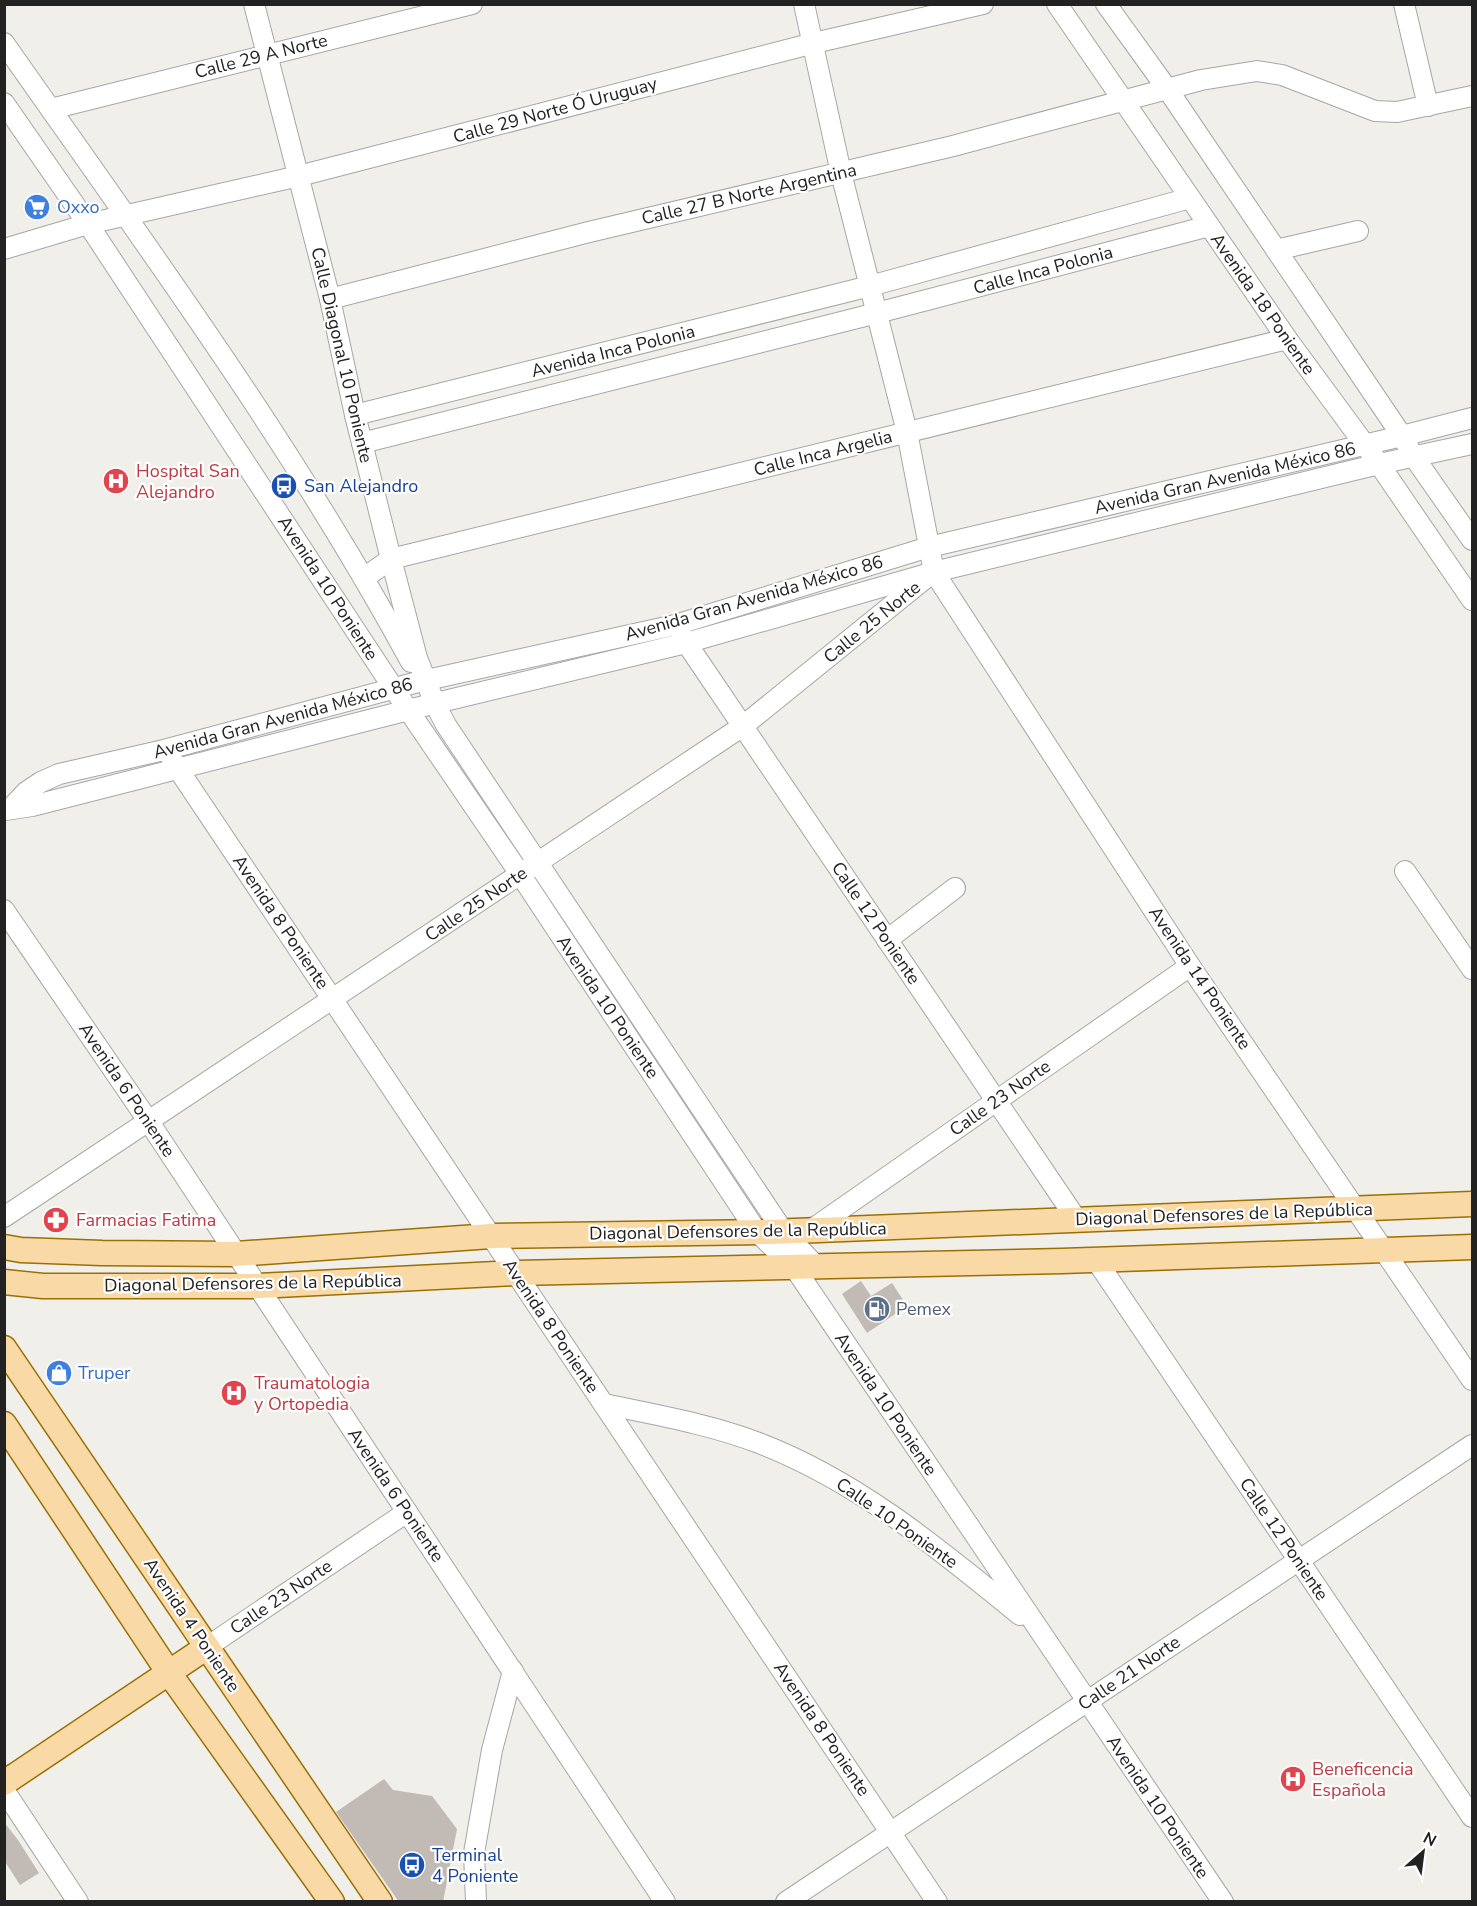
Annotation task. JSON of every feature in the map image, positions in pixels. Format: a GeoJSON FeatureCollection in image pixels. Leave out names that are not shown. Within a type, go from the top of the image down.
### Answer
{"type":"FeatureCollection","features":[{"type":"Feature","properties":{"kind":"main road","name":"Diagonal Defensores de la República"},"geometry":{"type":"LineString","coordinates":[[4,1247],[21,1250],[102,1253],[236,1254],[491,1236],[757,1232],[1473,1204]]}},
{"type":"Feature","properties":{"kind":"main road","name":"Diagonal Defensores de la República"},"geometry":{"type":"LineString","coordinates":[[4,1281],[43,1286],[258,1286],[517,1273],[1096,1260],[1473,1247]]}},
{"type":"Feature","properties":{"kind":"main road","name":"Avenida 4 Poniente"},"geometry":{"type":"LineString","coordinates":[[4,1347],[380,1902]]}},
{"type":"Feature","properties":{"kind":"main road"},"geometry":{"type":"LineString","coordinates":[[4,1424],[169,1673],[333,1902]]}},
{"type":"Feature","properties":{"kind":"main road","name":"Calle 23 Norte"},"geometry":{"type":"LineString","coordinates":[[4,1783],[207,1647]]}},
{"type":"Feature","properties":{"kind":"street","name":"Calle Diagonal 10 Poniente"},"geometry":{"type":"LineString","coordinates":[[254,4],[330,299],[355,415],[391,559],[417,658],[434,704]]}},
{"type":"Feature","properties":{"kind":"street","name":"Calle 29 A Norte"},"geometry":{"type":"LineString","coordinates":[[51,109],[472,4]]}},
{"type":"Feature","properties":{"kind":"street"},"geometry":{"type":"LineString","coordinates":[[804,4],[841,173],[907,432],[934,572]]}},
{"type":"Feature","properties":{"kind":"street","name":"Calle 29 Norte Ó Uruguay"},"geometry":{"type":"LineString","coordinates":[[4,249],[88,224],[299,176],[814,43],[983,4]]}},
{"type":"Feature","properties":{"kind":"street","name":"Avenida 18 Poniente"},"geometry":{"type":"LineString","coordinates":[[1057,4],[1287,339],[1379,464],[1473,600]]}},
{"type":"Feature","properties":{"kind":"street"},"geometry":{"type":"LineString","coordinates":[[1106,4],[1168,90],[1414,457],[1473,540]]}},
{"type":"Feature","properties":{"kind":"street"},"geometry":{"type":"LineString","coordinates":[[1404,4],[1428,106]]}},
{"type":"Feature","properties":{"kind":"street","name":"Avenida 10 Poniente"},"geometry":{"type":"LineString","coordinates":[[4,43],[127,215],[264,421],[364,578],[424,681]]}},
{"type":"Feature","properties":{"kind":"street","name":"Calle 27 B Norte Argentina"},"geometry":{"type":"LineString","coordinates":[[330,299],[589,232],[953,146],[1201,80],[1257,71],[1282,75],[1375,111],[1397,112],[1473,96]]}},
{"type":"Feature","properties":{"kind":"street","name":"Avenida 10 Poniente"},"geometry":{"type":"LineString","coordinates":[[5,105],[88,224],[394,689],[528,869],[783,1231],[1037,1629],[1222,1902]]}},
{"type":"Feature","properties":{"kind":"street","name":"Calle Inca Polonia"},"geometry":{"type":"LineString","coordinates":[[870,286],[1191,198]]}},
{"type":"Feature","properties":{"kind":"street","name":"Calle Inca Polonia"},"geometry":{"type":"LineString","coordinates":[[877,313],[1209,226]]}},
{"type":"Feature","properties":{"kind":"street"},"geometry":{"type":"LineString","coordinates":[[1276,250],[1358,231]]}},
{"type":"Feature","properties":{"kind":"street","name":"Avenida Inca Polonia"},"geometry":{"type":"LineString","coordinates":[[355,415],[870,286]]}},
{"type":"Feature","properties":{"kind":"street","name":"Avenida Inca Polonia"},"geometry":{"type":"LineString","coordinates":[[362,443],[877,313]]}},
{"type":"Feature","properties":{"kind":"street","name":"Calle Inca Argelia"},"geometry":{"type":"LineString","coordinates":[[364,578],[391,559],[1287,339]]}},
{"type":"Feature","properties":{"kind":"street","name":"Avenida Gran Avenida México 86"},"geometry":{"type":"LineString","coordinates":[[8,810],[26,792],[59,774],[164,750],[424,681],[675,625],[929,547],[1473,418]]}},
{"type":"Feature","properties":{"kind":"street","name":"Avenida Gran Avenida México 86"},"geometry":{"type":"LineString","coordinates":[[8,810],[32,806],[686,643],[934,572],[1379,464],[1473,444]]}},
{"type":"Feature","properties":{"kind":"street","name":"Calle 25 Norte"},"geometry":{"type":"LineString","coordinates":[[4,1217],[743,726],[934,572]]}},
{"type":"Feature","properties":{"kind":"street","name":"Avenida 14 Poniente"},"geometry":{"type":"LineString","coordinates":[[934,572],[1190,966],[1473,1380]]}},
{"type":"Feature","properties":{"kind":"street","name":"Calle 12 Poniente"},"geometry":{"type":"LineString","coordinates":[[675,625],[1077,1220]]}},
{"type":"Feature","properties":{"kind":"street","name":"Avenida 10 Poniente"},"geometry":{"type":"LineString","coordinates":[[434,704],[528,869],[757,1232],[805,1267]]}},
{"type":"Feature","properties":{"kind":"street","name":"Avenida 8 Poniente"},"geometry":{"type":"LineString","coordinates":[[164,750],[179,768],[937,1902]]}},
{"type":"Feature","properties":{"kind":"street"},"geometry":{"type":"LineString","coordinates":[[1405,871],[1473,969]]}},
{"type":"Feature","properties":{"kind":"street"},"geometry":{"type":"LineString","coordinates":[[887,940],[955,888]]}},
{"type":"Feature","properties":{"kind":"street","name":"Avenida 6 Poniente"},"geometry":{"type":"LineString","coordinates":[[4,910],[149,1122],[665,1902]]}},
{"type":"Feature","properties":{"kind":"street","name":"Calle 23 Norte"},"geometry":{"type":"LineString","coordinates":[[811,1230],[1190,966]]}},
{"type":"Feature","properties":{"kind":"street","name":"Calle 12 Poniente"},"geometry":{"type":"LineString","coordinates":[[1096,1260],[1473,1817]]}},
{"type":"Feature","properties":{"kind":"street","name":"Calle 10 Poniente"},"geometry":{"type":"LineString","coordinates":[[604,1404],[700,1424],[759,1443],[826,1474],[872,1501],[919,1533],[1037,1629]]}},
{"type":"Feature","properties":{"kind":"street","name":"Calle 21 Norte"},"geometry":{"type":"LineString","coordinates":[[786,1902],[1473,1445]]}},
{"type":"Feature","properties":{"kind":"street","name":"Calle 23 Norte"},"geometry":{"type":"LineString","coordinates":[[207,1647],[407,1512]]}},
{"type":"Feature","properties":{"kind":"street"},"geometry":{"type":"LineString","coordinates":[[476,1902],[474,1853],[492,1750],[513,1671]]}},
{"type":"Feature","properties":{"kind":"street"},"geometry":{"type":"LineString","coordinates":[[4,1790],[78,1902]]}},
{"type":"Feature","properties":{"kind":"building","name":"Pemex"},"geometry":{"type":"Polygon","coordinates":[[[861,1281],[871,1296],[892,1283],[907,1306],[867,1333],[842,1294],[861,1281]]]}},
{"type":"Feature","properties":{"kind":"building","name":"Terminal 4 Poniente"},"geometry":{"type":"Polygon","coordinates":[[[384,1779],[393,1790],[432,1796],[457,1829],[443,1902],[399,1902],[336,1812],[384,1779]]]}},
{"type":"Feature","properties":{"kind":"building"},"geometry":{"type":"Polygon","coordinates":[[[4,1822],[39,1873],[20,1885],[4,1860],[4,1822]]]}},
{"type":"Feature","properties":{"kind":"place","name":"Oxxo"},"geometry":{"type":"Point","coordinates":[37,207]}},
{"type":"Feature","properties":{"kind":"place","name":"Hospital San Alejandro"},"geometry":{"type":"Point","coordinates":[116,481]}},
{"type":"Feature","properties":{"kind":"place","name":"San Alejandro"},"geometry":{"type":"Point","coordinates":[284,486]}},
{"type":"Feature","properties":{"kind":"place","name":"Farmacias Fatima"},"geometry":{"type":"Point","coordinates":[56,1220]}},
{"type":"Feature","properties":{"kind":"place","name":"Pemex"},"geometry":{"type":"Point","coordinates":[877,1309]}},
{"type":"Feature","properties":{"kind":"place","name":"Truper"},"geometry":{"type":"Point","coordinates":[59,1373]}},
{"type":"Feature","properties":{"kind":"place","name":"Traumatologia y Ortopedia"},"geometry":{"type":"Point","coordinates":[234,1393]}},
{"type":"Feature","properties":{"kind":"place","name":"Beneficencia Española"},"geometry":{"type":"Point","coordinates":[1293,1779]}},
{"type":"Feature","properties":{"kind":"place","name":"Terminal 4 Poniente"},"geometry":{"type":"Point","coordinates":[412,1865]}}]}
